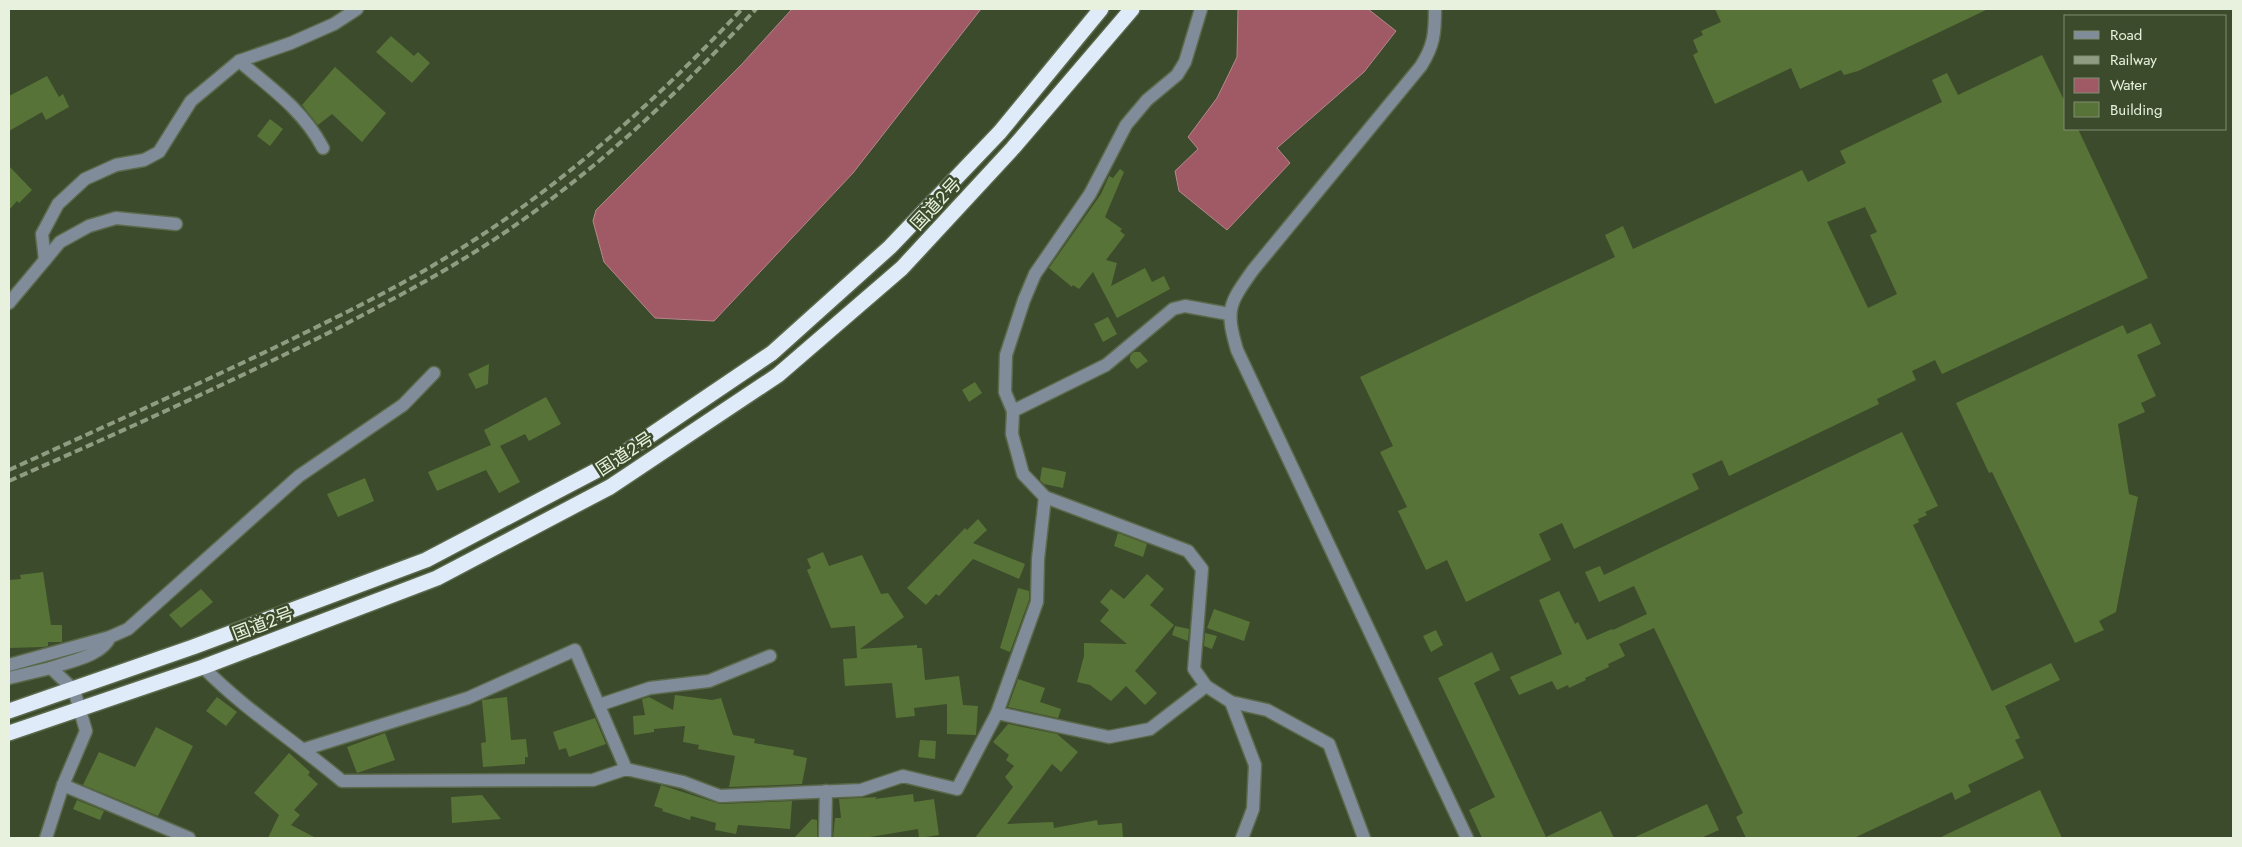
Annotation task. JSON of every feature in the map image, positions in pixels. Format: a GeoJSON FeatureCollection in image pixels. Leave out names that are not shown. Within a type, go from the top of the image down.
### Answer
{"type":"FeatureCollection","features":[{"type":"Feature","properties":{"kind":"highway","name":"国道2号"},"geometry":{"type":"LineString","coordinates":[[9,711],[74,690],[426,560],[605,466],[772,353],[890,247],[1000,132],[1102,9]]}},
{"type":"Feature","properties":{"kind":"highway","name":"国道2号"},"geometry":{"type":"LineString","coordinates":[[9,733],[203,667],[437,578],[610,487],[778,375],[902,268],[1013,148],[1132,9]]}},
{"type":"Feature","properties":{"kind":"street"},"geometry":{"type":"LineString","coordinates":[[45,260],[42,234],[58,204],[85,179],[116,165],[144,160],[159,152],[191,101],[239,61],[291,43],[334,24],[357,9]]}},
{"type":"Feature","properties":{"kind":"street"},"geometry":{"type":"LineString","coordinates":[[1201,9],[1185,62],[1178,75],[1147,100],[1126,125],[1090,194],[1035,274],[1024,300],[1006,355],[1005,392],[1013,411],[1012,434],[1023,474],[1045,497],[1188,551],[1202,569],[1194,669],[1206,686],[1231,702],[1267,710],[1329,744],[1364,838]]}},
{"type":"Feature","properties":{"kind":"street"},"geometry":{"type":"LineString","coordinates":[[1435,9],[1436,31],[1432,48],[1421,66],[1253,270],[1232,300],[1229,314],[1230,328],[1237,350],[1467,838]]}},
{"type":"Feature","properties":{"kind":"street"},"geometry":{"type":"LineString","coordinates":[[239,61],[300,113],[314,130],[323,148]]}},
{"type":"Feature","properties":{"kind":"street"},"geometry":{"type":"LineString","coordinates":[[9,303],[60,242],[89,226],[116,218],[176,224]]}},
{"type":"Feature","properties":{"kind":"street"},"geometry":{"type":"LineString","coordinates":[[1013,411],[1106,365],[1173,309],[1185,306],[1229,314]]}},
{"type":"Feature","properties":{"kind":"street"},"geometry":{"type":"LineString","coordinates":[[9,665],[110,637],[128,629],[299,476],[403,405],[434,373]]}},
{"type":"Feature","properties":{"kind":"street"},"geometry":{"type":"LineString","coordinates":[[203,667],[239,701],[305,749],[342,781],[593,780],[626,769],[683,782],[720,796],[861,790],[903,776],[957,789],[996,713],[1037,602],[1038,559],[1045,497]]}},
{"type":"Feature","properties":{"kind":"street"},"geometry":{"type":"LineString","coordinates":[[9,678],[51,668],[98,651],[106,646],[110,637]]}},
{"type":"Feature","properties":{"kind":"street"},"geometry":{"type":"LineString","coordinates":[[305,749],[468,698],[575,650],[626,769]]}},
{"type":"Feature","properties":{"kind":"street"},"geometry":{"type":"LineString","coordinates":[[599,705],[650,688],[709,681],[770,656]]}},
{"type":"Feature","properties":{"kind":"street"},"geometry":{"type":"LineString","coordinates":[[46,838],[63,785],[86,731],[74,690],[51,668]]}},
{"type":"Feature","properties":{"kind":"street"},"geometry":{"type":"LineString","coordinates":[[996,713],[1109,737],[1150,728],[1206,686]]}},
{"type":"Feature","properties":{"kind":"street"},"geometry":{"type":"LineString","coordinates":[[1231,702],[1255,765],[1253,809],[1242,838]]}},
{"type":"Feature","properties":{"kind":"street"},"geometry":{"type":"LineString","coordinates":[[63,785],[189,838]]}},
{"type":"Feature","properties":{"kind":"street"},"geometry":{"type":"LineString","coordinates":[[825,838],[826,791]]}},
{"type":"Feature","properties":{"kind":"water"},"geometry":{"type":"Polygon","coordinates":[[[792,9],[981,9],[853,173],[714,321],[655,318],[604,262],[593,221],[596,210],[742,64],[792,9]]]}},
{"type":"Feature","properties":{"kind":"water"},"geometry":{"type":"Polygon","coordinates":[[[1238,9],[1368,9],[1396,31],[1364,72],[1277,148],[1290,163],[1227,230],[1179,191],[1175,171],[1198,149],[1188,137],[1217,98],[1237,57],[1238,9]]]}},
{"type":"Feature","properties":{"kind":"building"},"geometry":{"type":"Polygon","coordinates":[[[1715,9],[1988,9],[1858,71],[1844,75],[1841,70],[1800,89],[1791,68],[1715,104],[1693,55],[1698,52],[1693,40],[1703,35],[1701,31],[1721,22],[1715,9]]]}},
{"type":"Feature","properties":{"kind":"building"},"geometry":{"type":"Polygon","coordinates":[[[391,36],[414,56],[418,52],[430,63],[412,83],[376,52],[391,36]]]}},
{"type":"Feature","properties":{"kind":"building"},"geometry":{"type":"Polygon","coordinates":[[[2042,55],[2064,100],[2064,130],[2078,130],[2148,278],[1942,374],[1935,360],[1912,371],[1916,380],[1877,399],[1879,404],[1729,476],[1722,460],[1692,474],[1699,489],[1574,549],[1562,523],[1539,534],[1551,560],[1466,602],[1447,560],[1426,570],[1398,511],[1407,507],[1380,452],[1393,446],[1360,377],[1615,257],[1605,235],[1623,226],[1633,249],[1802,170],[1808,182],[1846,163],[1840,151],[1942,102],[1932,80],[1947,73],[1958,95],[2042,55]],[[1865,207],[1827,222],[1868,308],[1897,294],[1870,235],[1877,232],[1865,207]]]}},
{"type":"Feature","properties":{"kind":"building"},"geometry":{"type":"Polygon","coordinates":[[[335,67],[386,113],[362,142],[332,114],[318,125],[302,105],[335,67]]]}},
{"type":"Feature","properties":{"kind":"building"},"geometry":{"type":"Polygon","coordinates":[[[47,76],[59,97],[63,94],[69,107],[46,120],[42,112],[9,131],[9,96],[47,76]]]}},
{"type":"Feature","properties":{"kind":"building"},"geometry":{"type":"Polygon","coordinates":[[[270,119],[283,129],[270,146],[257,136],[270,119]]]}},
{"type":"Feature","properties":{"kind":"building"},"geometry":{"type":"Polygon","coordinates":[[[9,166],[32,190],[19,203],[17,201],[9,210],[9,166]]]}},
{"type":"Feature","properties":{"kind":"building"},"geometry":{"type":"Polygon","coordinates":[[[1120,169],[1124,172],[1105,217],[1122,229],[1120,231],[1125,235],[1106,260],[1117,263],[1111,286],[1145,268],[1152,282],[1164,276],[1170,289],[1117,318],[1093,272],[1079,289],[1073,285],[1072,287],[1049,268],[1101,194],[1109,176],[1113,178],[1120,169]]]}},
{"type":"Feature","properties":{"kind":"building"},"geometry":{"type":"Polygon","coordinates":[[[1108,317],[1117,334],[1103,342],[1094,324],[1108,317]]]}},
{"type":"Feature","properties":{"kind":"building"},"geometry":{"type":"Polygon","coordinates":[[[2151,323],[2161,344],[2137,355],[2156,396],[2141,403],[2145,412],[2118,424],[2129,494],[2138,497],[2116,612],[2099,621],[2104,630],[2075,643],[1992,472],[1989,473],[1956,403],[2123,325],[2127,334],[2151,323]]]}},
{"type":"Feature","properties":{"kind":"building"},"geometry":{"type":"Polygon","coordinates":[[[1134,352],[1140,352],[1148,361],[1137,369],[1130,361],[1130,356],[1134,352]]]}},
{"type":"Feature","properties":{"kind":"building"},"geometry":{"type":"Polygon","coordinates":[[[489,364],[488,384],[476,389],[468,374],[489,364]]]}},
{"type":"Feature","properties":{"kind":"building"},"geometry":{"type":"Polygon","coordinates":[[[975,382],[982,393],[969,402],[962,390],[975,382]]]}},
{"type":"Feature","properties":{"kind":"building"},"geometry":{"type":"Polygon","coordinates":[[[546,397],[561,424],[529,441],[525,434],[500,446],[520,482],[499,493],[486,470],[437,491],[428,472],[491,445],[484,430],[546,397]]]}},
{"type":"Feature","properties":{"kind":"building"},"geometry":{"type":"Polygon","coordinates":[[[1902,432],[1938,506],[1925,512],[1927,515],[1918,519],[1919,522],[1913,525],[1992,691],[2051,663],[2060,680],[2005,706],[2020,738],[2015,740],[2024,758],[1968,785],[1971,792],[1955,800],[1952,792],[1854,838],[1746,838],[1736,817],[1743,813],[1654,628],[1619,644],[1625,656],[1608,664],[1609,667],[1585,678],[1586,680],[1569,688],[1568,685],[1557,690],[1552,681],[1519,695],[1510,677],[1562,654],[1539,600],[1559,591],[1575,624],[1578,622],[1587,640],[1613,630],[1647,614],[1634,586],[1599,602],[1585,572],[1600,566],[1604,575],[1902,432]]]}},
{"type":"Feature","properties":{"kind":"building"},"geometry":{"type":"Polygon","coordinates":[[[1042,467],[1066,472],[1063,488],[1044,484],[1040,480],[1042,467]]]}},
{"type":"Feature","properties":{"kind":"building"},"geometry":{"type":"Polygon","coordinates":[[[365,478],[374,501],[338,517],[327,494],[365,478]]]}},
{"type":"Feature","properties":{"kind":"building"},"geometry":{"type":"Polygon","coordinates":[[[978,519],[987,530],[973,543],[1025,564],[1019,579],[973,559],[939,596],[936,594],[926,605],[907,588],[965,528],[967,530],[978,519]]]}},
{"type":"Feature","properties":{"kind":"building"},"geometry":{"type":"Polygon","coordinates":[[[1118,533],[1147,544],[1143,557],[1114,546],[1118,533]]]}},
{"type":"Feature","properties":{"kind":"building"},"geometry":{"type":"Polygon","coordinates":[[[823,552],[829,566],[862,555],[881,594],[888,593],[904,617],[860,649],[917,645],[917,648],[922,648],[925,680],[959,676],[963,705],[978,706],[976,735],[947,734],[947,704],[914,708],[915,716],[896,718],[892,683],[845,686],[843,659],[857,658],[855,626],[831,628],[807,570],[811,568],[807,559],[823,552]]]}},
{"type":"Feature","properties":{"kind":"building"},"geometry":{"type":"Polygon","coordinates":[[[43,572],[51,625],[62,625],[62,642],[48,642],[48,646],[43,647],[9,648],[9,580],[21,579],[20,575],[43,572]]]}},
{"type":"Feature","properties":{"kind":"building"},"geometry":{"type":"Polygon","coordinates":[[[1147,574],[1164,589],[1150,605],[1174,625],[1135,671],[1157,693],[1145,705],[1126,686],[1111,701],[1090,685],[1077,682],[1084,656],[1084,643],[1127,644],[1100,621],[1109,610],[1100,602],[1111,589],[1124,599],[1147,574]]]}},
{"type":"Feature","properties":{"kind":"building"},"geometry":{"type":"Polygon","coordinates":[[[1018,588],[1029,591],[1029,600],[1010,652],[1000,648],[1018,588]]]}},
{"type":"Feature","properties":{"kind":"building"},"geometry":{"type":"Polygon","coordinates":[[[201,589],[213,602],[181,628],[169,615],[201,589]]]}},
{"type":"Feature","properties":{"kind":"building"},"geometry":{"type":"Polygon","coordinates":[[[1214,609],[1250,622],[1244,641],[1207,628],[1214,609]]]}},
{"type":"Feature","properties":{"kind":"building"},"geometry":{"type":"Polygon","coordinates":[[[1175,626],[1189,629],[1188,641],[1172,635],[1175,626]]]}},
{"type":"Feature","properties":{"kind":"building"},"geometry":{"type":"Polygon","coordinates":[[[1436,630],[1443,645],[1431,652],[1423,636],[1436,630]]]}},
{"type":"Feature","properties":{"kind":"building"},"geometry":{"type":"Polygon","coordinates":[[[1205,633],[1217,636],[1212,649],[1204,646],[1205,633]]]}},
{"type":"Feature","properties":{"kind":"building"},"geometry":{"type":"Polygon","coordinates":[[[1492,652],[1500,670],[1474,683],[1546,837],[1601,811],[1614,838],[1482,838],[1469,810],[1495,797],[1438,678],[1492,652]]]}},
{"type":"Feature","properties":{"kind":"building"},"geometry":{"type":"Polygon","coordinates":[[[1018,679],[1045,688],[1040,702],[1061,709],[1058,718],[1008,707],[1018,679]]]}},
{"type":"Feature","properties":{"kind":"building"},"geometry":{"type":"Polygon","coordinates":[[[675,695],[712,700],[721,698],[733,735],[755,739],[754,743],[794,750],[793,755],[807,758],[802,784],[729,787],[735,756],[698,749],[699,745],[683,742],[685,726],[654,729],[654,732],[634,735],[633,716],[645,715],[642,699],[649,697],[673,710],[675,695]]]}},
{"type":"Feature","properties":{"kind":"building"},"geometry":{"type":"Polygon","coordinates":[[[217,697],[237,712],[226,726],[206,711],[217,697]]]}},
{"type":"Feature","properties":{"kind":"building"},"geometry":{"type":"Polygon","coordinates":[[[507,697],[511,740],[526,739],[528,757],[525,757],[525,764],[483,767],[481,743],[486,742],[482,700],[507,697]]]}},
{"type":"Feature","properties":{"kind":"building"},"geometry":{"type":"Polygon","coordinates":[[[595,718],[606,744],[569,757],[566,748],[559,750],[553,732],[595,718]]]}},
{"type":"Feature","properties":{"kind":"building"},"geometry":{"type":"Polygon","coordinates":[[[1008,724],[1057,734],[1078,752],[1061,772],[1052,764],[1007,824],[1053,822],[1054,828],[1097,820],[1098,825],[1122,823],[1123,838],[975,838],[1013,787],[1005,777],[1014,766],[1006,760],[1009,755],[993,742],[1008,724]]]}},
{"type":"Feature","properties":{"kind":"building"},"geometry":{"type":"Polygon","coordinates":[[[156,727],[193,746],[158,816],[83,785],[99,752],[135,767],[156,727]]]}},
{"type":"Feature","properties":{"kind":"building"},"geometry":{"type":"Polygon","coordinates":[[[385,733],[395,760],[357,773],[347,747],[385,733]]]}},
{"type":"Feature","properties":{"kind":"building"},"geometry":{"type":"Polygon","coordinates":[[[920,740],[936,741],[935,759],[918,757],[920,740]]]}},
{"type":"Feature","properties":{"kind":"building"},"geometry":{"type":"Polygon","coordinates":[[[289,753],[310,772],[308,775],[318,784],[294,810],[300,815],[291,825],[316,838],[268,838],[279,815],[254,793],[289,753]]]}},
{"type":"Feature","properties":{"kind":"building"},"geometry":{"type":"Polygon","coordinates":[[[661,785],[720,804],[792,801],[790,829],[738,825],[736,834],[715,830],[716,823],[691,816],[690,820],[662,811],[663,809],[654,806],[661,785]]]}},
{"type":"Feature","properties":{"kind":"building"},"geometry":{"type":"Polygon","coordinates":[[[2040,790],[2062,838],[1939,838],[1998,810],[2040,790]]]}},
{"type":"Feature","properties":{"kind":"building"},"geometry":{"type":"Polygon","coordinates":[[[913,794],[914,802],[934,799],[939,835],[919,838],[918,829],[864,838],[833,838],[835,818],[841,818],[839,799],[877,797],[875,799],[913,794]]]}},
{"type":"Feature","properties":{"kind":"building"},"geometry":{"type":"Polygon","coordinates":[[[482,795],[501,819],[452,823],[451,797],[482,795]]]}},
{"type":"Feature","properties":{"kind":"building"},"geometry":{"type":"Polygon","coordinates":[[[77,800],[104,811],[100,820],[73,809],[77,800]]]}},
{"type":"Feature","properties":{"kind":"building"},"geometry":{"type":"Polygon","coordinates":[[[1707,804],[1719,830],[1701,838],[1633,838],[1707,804]]]}},
{"type":"Feature","properties":{"kind":"building"},"geometry":{"type":"Polygon","coordinates":[[[812,819],[817,820],[817,838],[794,838],[812,819]]]}},
{"type":"Feature","properties":{"kind":"railway"},"geometry":{"type":"LineString","coordinates":[[9,470],[284,343],[387,291],[447,257],[528,203],[603,143],[674,78],[742,9]]}},
{"type":"Feature","properties":{"kind":"railway"},"geometry":{"type":"LineString","coordinates":[[9,481],[257,368],[409,290],[479,249],[556,196],[616,146],[702,66],[756,9]]}}]}
